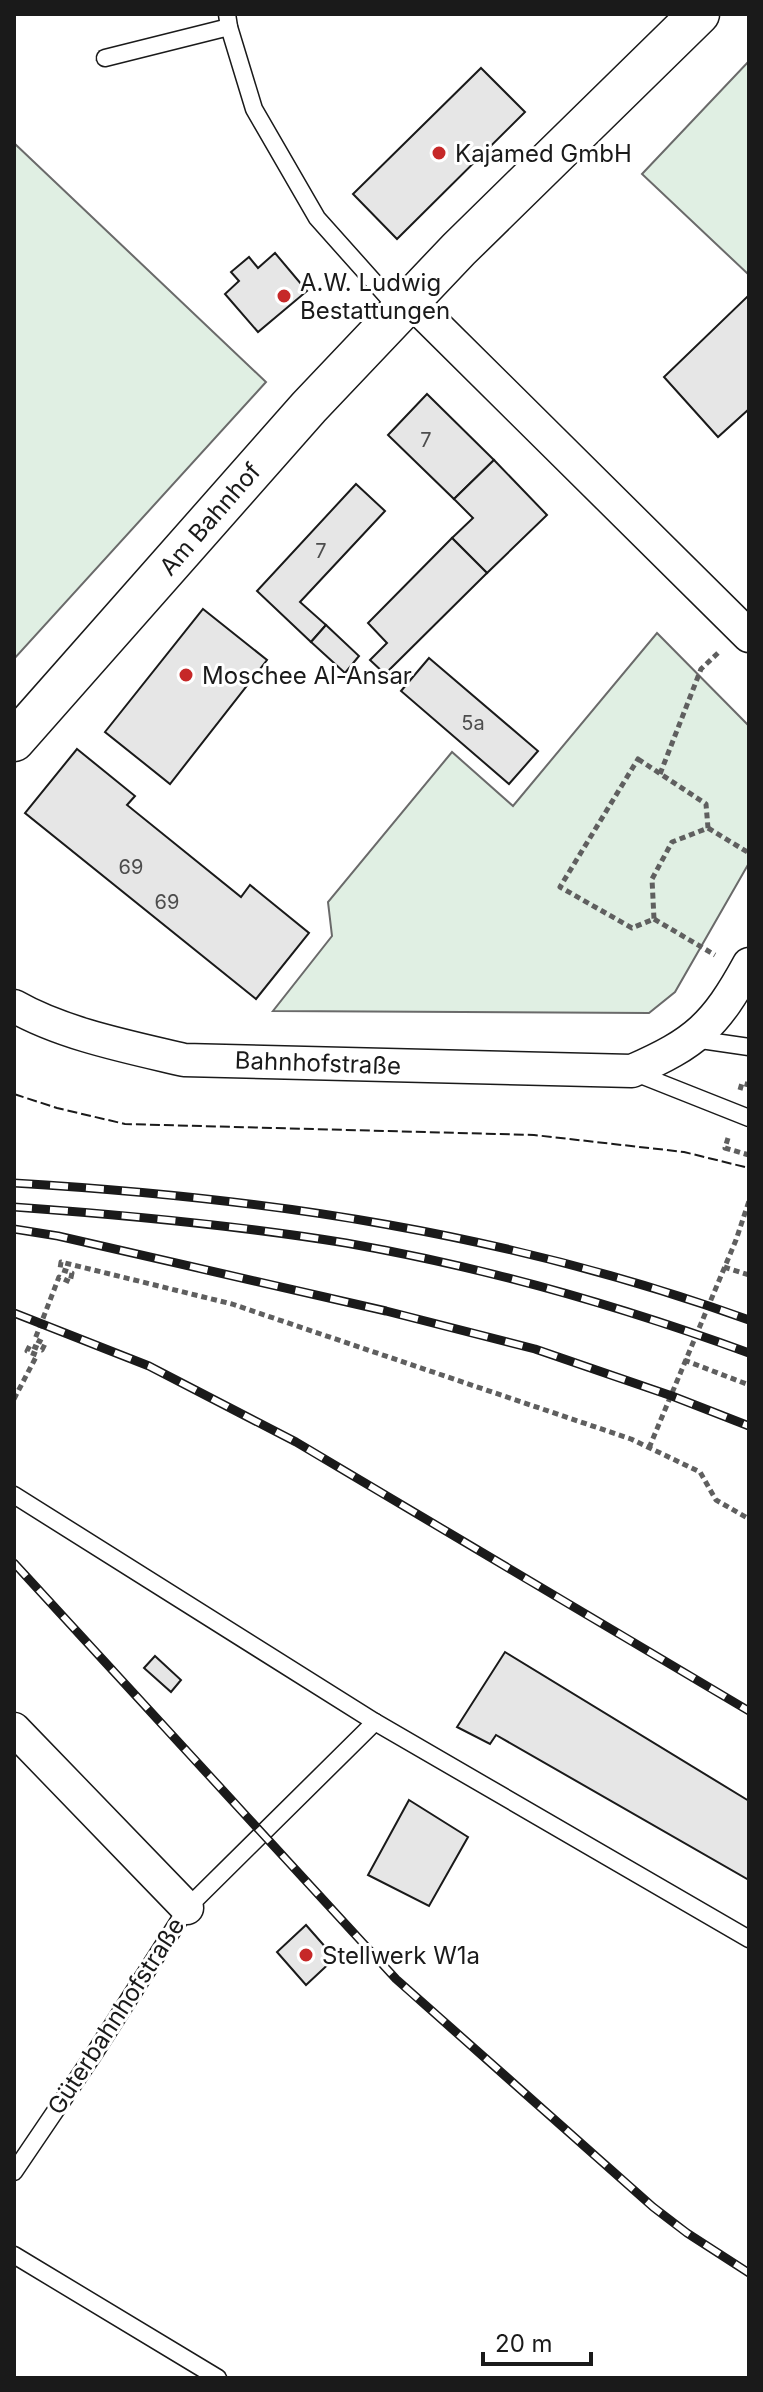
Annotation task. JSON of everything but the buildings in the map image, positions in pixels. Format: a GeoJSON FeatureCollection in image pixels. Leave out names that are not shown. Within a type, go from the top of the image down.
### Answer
{"type":"FeatureCollection","features":[{"type":"Feature","properties":{"kind":"street","name":"Am Bahnhof"},"geometry":{"type":"LineString","coordinates":[[14,741],[309,407],[691,17]]}},
{"type":"Feature","properties":{"kind":"street"},"geometry":{"type":"LineString","coordinates":[[405,306],[746,633]]}},
{"type":"Feature","properties":{"kind":"street"},"geometry":{"type":"LineString","coordinates":[[632,1071],[669,1055],[694,1039],[724,1008],[747,968]]}},
{"type":"Feature","properties":{"kind":"street","name":"Bahnhofstraße"},"geometry":{"type":"LineString","coordinates":[[14,1006],[30,1015],[119,1045],[184,1060],[632,1071]]}},
{"type":"Feature","properties":{"kind":"street","name":"Güterbahnhofstraße"},"geometry":{"type":"LineString","coordinates":[[14,1729],[187,1908]]}},
{"type":"Feature","properties":{"kind":"lane"},"geometry":{"type":"LineString","coordinates":[[105,58],[228,20],[254,109],[317,218],[405,306]]}},
{"type":"Feature","properties":{"kind":"lane"},"geometry":{"type":"LineString","coordinates":[[694,1039],[749,1047]]}},
{"type":"Feature","properties":{"kind":"lane"},"geometry":{"type":"LineString","coordinates":[[632,1071],[749,1118]]}},
{"type":"Feature","properties":{"kind":"lane"},"geometry":{"type":"LineString","coordinates":[[14,1495],[375,1722],[749,1939]]}},
{"type":"Feature","properties":{"kind":"lane"},"geometry":{"type":"LineString","coordinates":[[187,1908],[375,1722]]}},
{"type":"Feature","properties":{"kind":"lane","name":"Güterbahnhofstraße"},"geometry":{"type":"LineString","coordinates":[[14,2172],[187,1908]]}},
{"type":"Feature","properties":{"kind":"lane"},"geometry":{"type":"LineString","coordinates":[[14,2255],[218,2378]]}},
{"type":"Feature","properties":{"kind":"path"},"geometry":{"type":"LineString","coordinates":[[660,774],[701,669],[746,633]]}},
{"type":"Feature","properties":{"kind":"path"},"geometry":{"type":"LineString","coordinates":[[654,919],[632,928],[560,887],[638,759],[706,804],[708,828]]}},
{"type":"Feature","properties":{"kind":"path"},"geometry":{"type":"LineString","coordinates":[[708,828],[749,853]]}},
{"type":"Feature","properties":{"kind":"path"},"geometry":{"type":"LineString","coordinates":[[654,919],[652,879],[672,842],[708,828]]}},
{"type":"Feature","properties":{"kind":"path"},"geometry":{"type":"LineString","coordinates":[[654,919],[747,968]]}},
{"type":"Feature","properties":{"kind":"path"},"geometry":{"type":"LineString","coordinates":[[742,1083],[749,1085]]}},
{"type":"Feature","properties":{"kind":"path"},"geometry":{"type":"LineString","coordinates":[[725,1148],[749,1155]]}},
{"type":"Feature","properties":{"kind":"path"},"geometry":{"type":"LineString","coordinates":[[649,1448],[736,1240],[749,1201]]}},
{"type":"Feature","properties":{"kind":"path"},"geometry":{"type":"LineString","coordinates":[[14,1399],[37,1355],[27,1351],[30,1345],[42,1350],[45,1344],[35,1339],[59,1277],[70,1282],[72,1273],[60,1269],[61,1262],[232,1304],[649,1448],[700,1472],[716,1500],[749,1519]]}},
{"type":"Feature","properties":{"kind":"path"},"geometry":{"type":"LineString","coordinates":[[724,1267],[749,1275]]}},
{"type":"Feature","properties":{"kind":"path"},"geometry":{"type":"LineString","coordinates":[[684,1360],[749,1385]]}},
{"type":"Feature","properties":{"kind":"green space"},"geometry":{"type":"Polygon","coordinates":[[[749,61],[749,275],[642,174],[749,61]]]}},
{"type":"Feature","properties":{"kind":"green space"},"geometry":{"type":"Polygon","coordinates":[[[14,143],[266,382],[14,659],[14,143]]]}},
{"type":"Feature","properties":{"kind":"green space"},"geometry":{"type":"Polygon","coordinates":[[[657,633],[749,726],[749,863],[675,992],[649,1013],[273,1011],[332,936],[328,902],[452,752],[513,806],[657,633]]]}},
{"type":"Feature","properties":{"kind":"railway"},"geometry":{"type":"LineString","coordinates":[[14,1183],[203,1198],[387,1224],[568,1264],[749,1320]]}},
{"type":"Feature","properties":{"kind":"railway"},"geometry":{"type":"LineString","coordinates":[[14,1207],[222,1226],[397,1253],[550,1289],[749,1353]]}},
{"type":"Feature","properties":{"kind":"railway"},"geometry":{"type":"LineString","coordinates":[[14,1229],[58,1236],[386,1311],[535,1349],[749,1426]]}},
{"type":"Feature","properties":{"kind":"railway"},"geometry":{"type":"LineString","coordinates":[[14,1313],[149,1366],[296,1442],[749,1711]]}},
{"type":"Feature","properties":{"kind":"railway"},"geometry":{"type":"LineString","coordinates":[[14,1563],[396,1979],[653,2207],[749,2273]]}},
{"type":"Feature","properties":{"kind":"fence"},"geometry":{"type":"LineString","coordinates":[[14,1094],[125,1124],[534,1135],[684,1152],[749,1168]]}},
{"type":"Feature","properties":{"kind":"place","name":"Kajamed GmbH"},"geometry":{"type":"Point","coordinates":[439,153]}},
{"type":"Feature","properties":{"kind":"place","name":"A.W. Ludwig Bestattungen"},"geometry":{"type":"Point","coordinates":[284,296]}},
{"type":"Feature","properties":{"kind":"place","name":"Moschee Al-Ansar"},"geometry":{"type":"Point","coordinates":[186,675]}},
{"type":"Feature","properties":{"kind":"place","name":"Stellwerk W1a"},"geometry":{"type":"Point","coordinates":[306,1955]}}]}
